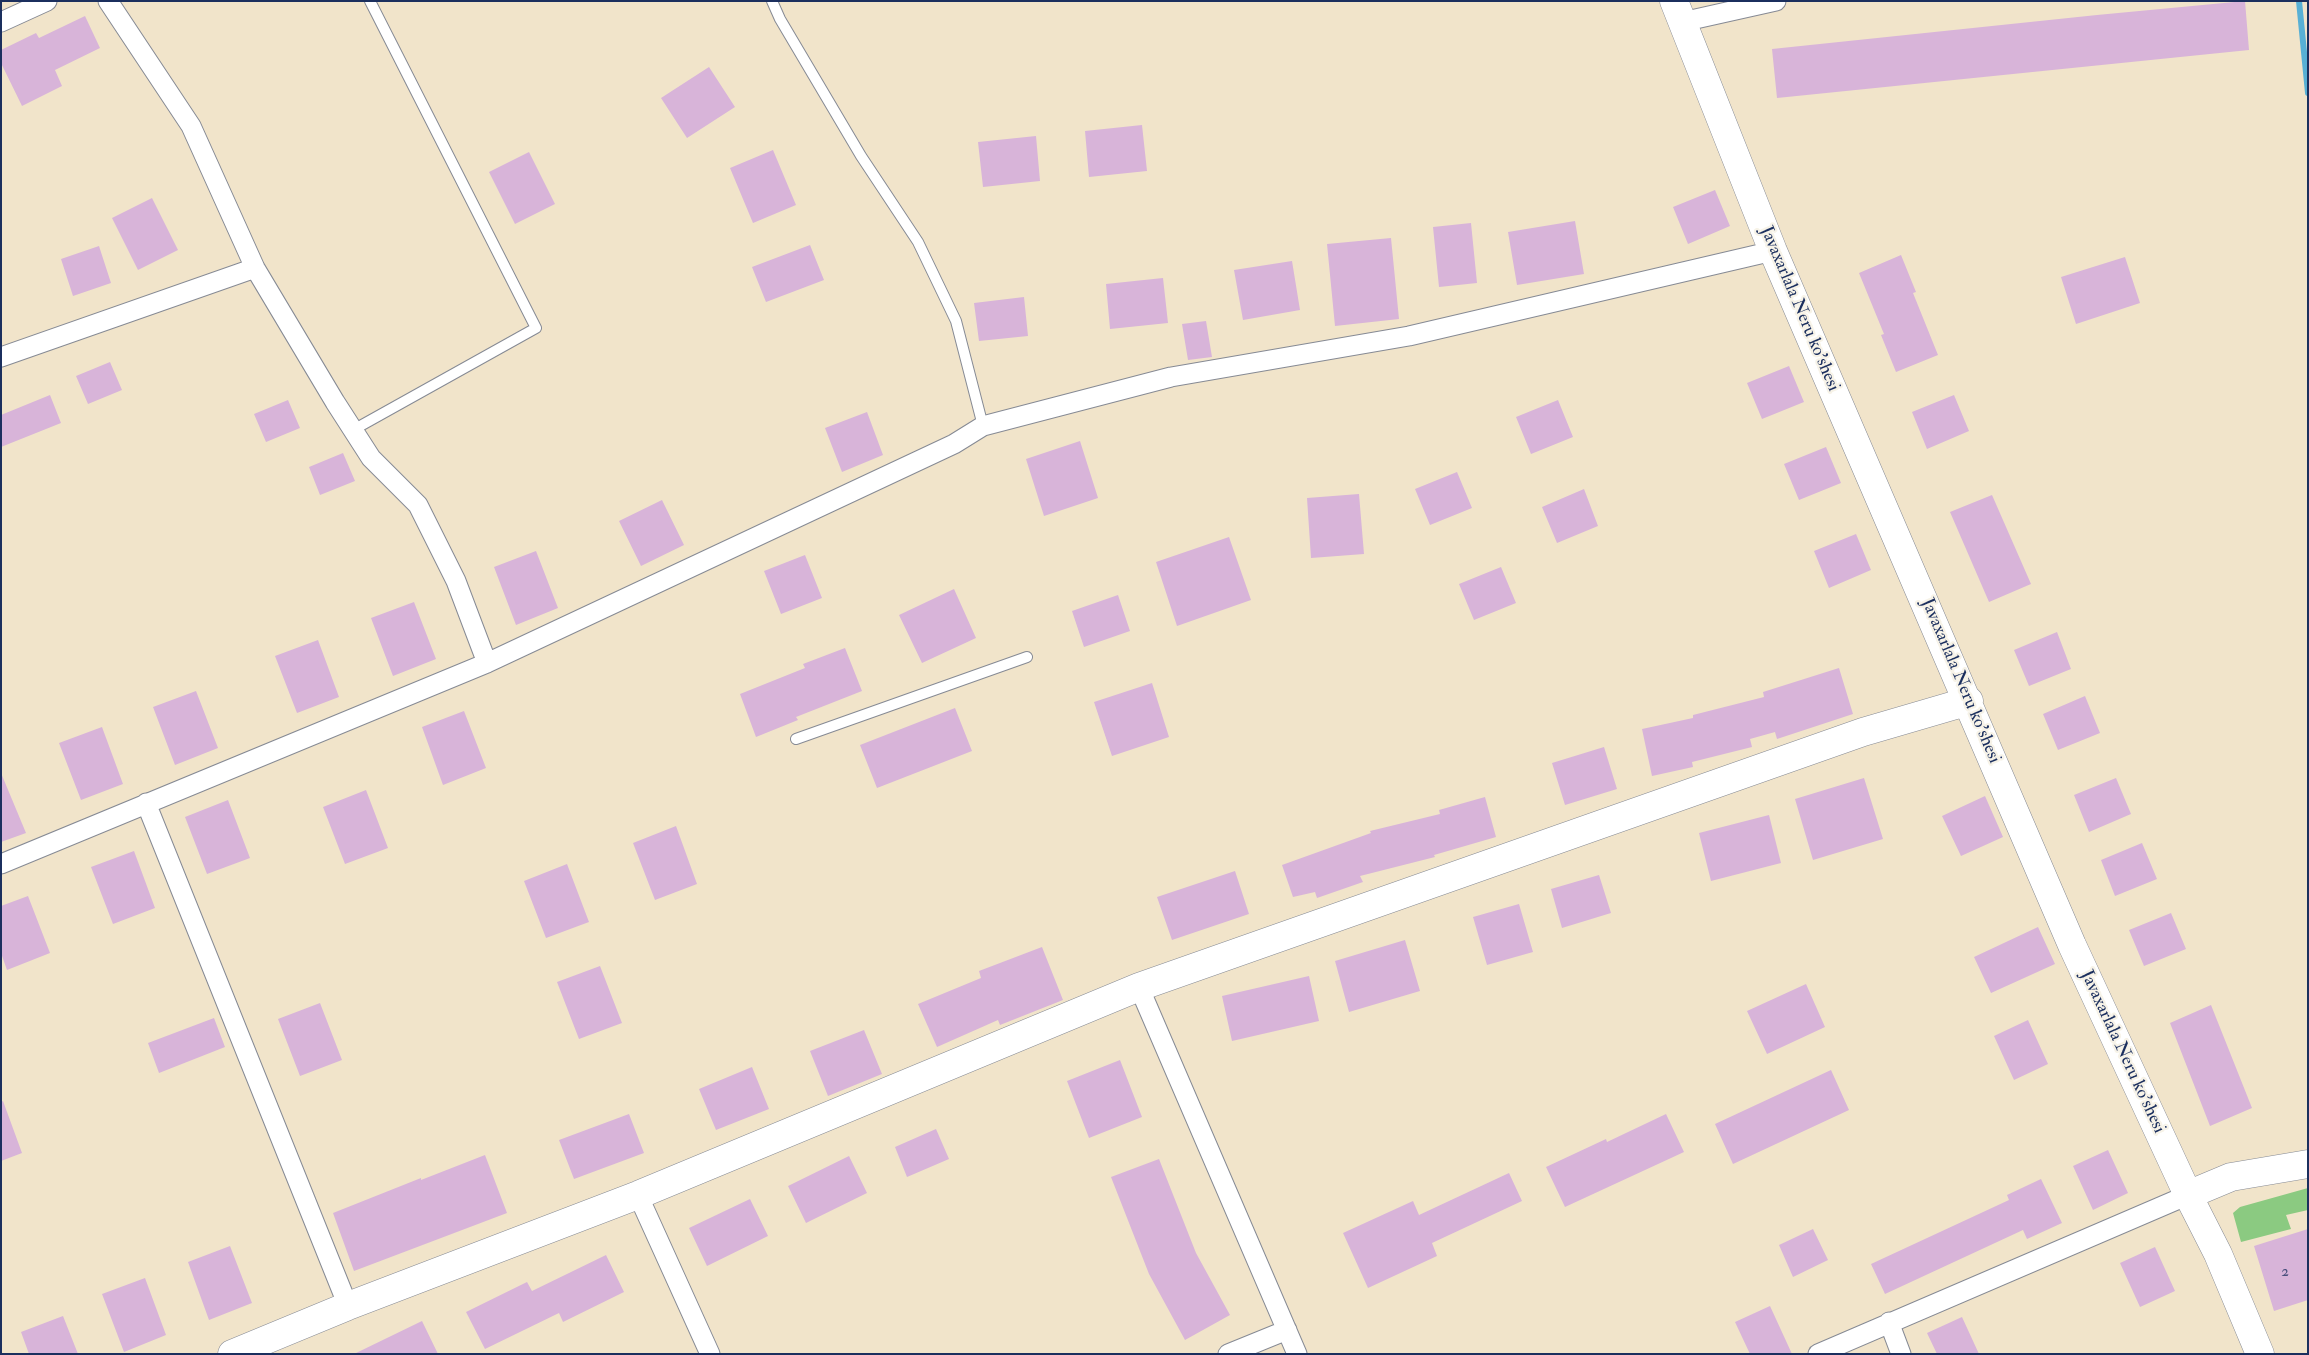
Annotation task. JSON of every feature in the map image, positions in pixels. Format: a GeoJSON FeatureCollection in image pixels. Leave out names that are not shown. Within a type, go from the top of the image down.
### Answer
{"type":"FeatureCollection","features":[{"type":"Feature","properties":{"kind":"street"},"geometry":{"type":"LineString","coordinates":[[1,22],[47,1]]}},
{"type":"Feature","properties":{"kind":"street"},"geometry":{"type":"LineString","coordinates":[[108,1],[191,126],[255,268],[353,430],[371,458],[418,505],[456,581],[487,663]]}},
{"type":"Feature","properties":{"kind":"street"},"geometry":{"type":"LineString","coordinates":[[1678,12],[1776,1]]}},
{"type":"Feature","properties":{"kind":"street","name":"Javaxarlala Neru ko'shesi"},"geometry":{"type":"LineString","coordinates":[[1678,12],[1772,251],[1969,701],[2072,944],[2188,1195],[2218,1254],[2260,1354]]}},
{"type":"Feature","properties":{"kind":"street"},"geometry":{"type":"LineString","coordinates":[[1,864],[487,663],[954,444],[983,426],[1171,378],[1409,336],[1772,251]]}},
{"type":"Feature","properties":{"kind":"street"},"geometry":{"type":"LineString","coordinates":[[1,357],[255,268]]}},
{"type":"Feature","properties":{"kind":"street"},"geometry":{"type":"LineString","coordinates":[[232,1354],[348,1306],[638,1195],[1139,987],[1863,732],[1969,701]]}},
{"type":"Feature","properties":{"kind":"street"},"geometry":{"type":"LineString","coordinates":[[146,803],[348,1306]]}},
{"type":"Feature","properties":{"kind":"street"},"geometry":{"type":"LineString","coordinates":[[1139,987],[1297,1354]]}},
{"type":"Feature","properties":{"kind":"street"},"geometry":{"type":"LineString","coordinates":[[1818,1354],[2231,1177],[2308,1164]]}},
{"type":"Feature","properties":{"kind":"street"},"geometry":{"type":"LineString","coordinates":[[638,1195],[710,1354]]}},
{"type":"Feature","properties":{"kind":"street"},"geometry":{"type":"LineString","coordinates":[[1889,1322],[1901,1354]]}},
{"type":"Feature","properties":{"kind":"street"},"geometry":{"type":"LineString","coordinates":[[1228,1354],[1287,1330]]}},
{"type":"Feature","properties":{"kind":"lane"},"geometry":{"type":"LineString","coordinates":[[353,430],[536,328],[370,1]]}},
{"type":"Feature","properties":{"kind":"lane"},"geometry":{"type":"LineString","coordinates":[[772,1],[780,19],[861,156],[918,242],[956,321],[983,426]]}},
{"type":"Feature","properties":{"kind":"lane"},"geometry":{"type":"LineString","coordinates":[[796,740],[1027,657]]}},
{"type":"Feature","properties":{"kind":"green space"},"geometry":{"type":"Polygon","coordinates":[[[2308,1188],[2308,1210],[2286,1215],[2291,1229],[2241,1242],[2233,1213],[2240,1207],[2308,1188]]]}},
{"type":"Feature","properties":{"kind":"building"},"geometry":{"type":"Polygon","coordinates":[[[2245,1],[2249,50],[1777,98],[1772,49],[2245,1]]]}},
{"type":"Feature","properties":{"kind":"building"},"geometry":{"type":"Polygon","coordinates":[[[85,16],[100,48],[55,70],[62,86],[22,106],[1,63],[1,50],[36,33],[39,38],[85,16]]]}},
{"type":"Feature","properties":{"kind":"building"},"geometry":{"type":"Polygon","coordinates":[[[709,67],[735,107],[687,138],[661,98],[709,67]]]}},
{"type":"Feature","properties":{"kind":"building"},"geometry":{"type":"Polygon","coordinates":[[[1142,125],[1147,171],[1089,177],[1085,131],[1142,125]]]}},
{"type":"Feature","properties":{"kind":"building"},"geometry":{"type":"Polygon","coordinates":[[[1036,136],[1040,181],[983,187],[978,142],[1036,136]]]}},
{"type":"Feature","properties":{"kind":"building"},"geometry":{"type":"Polygon","coordinates":[[[773,150],[796,205],[753,223],[730,168],[773,150]]]}},
{"type":"Feature","properties":{"kind":"building"},"geometry":{"type":"Polygon","coordinates":[[[529,152],[555,204],[515,224],[489,172],[529,152]]]}},
{"type":"Feature","properties":{"kind":"building"},"geometry":{"type":"Polygon","coordinates":[[[1715,190],[1730,226],[1688,244],[1673,207],[1715,190]]]}},
{"type":"Feature","properties":{"kind":"building"},"geometry":{"type":"Polygon","coordinates":[[[152,198],[178,250],[138,270],[112,218],[152,198]]]}},
{"type":"Feature","properties":{"kind":"building"},"geometry":{"type":"Polygon","coordinates":[[[1575,221],[1584,274],[1517,285],[1508,232],[1575,221]]]}},
{"type":"Feature","properties":{"kind":"building"},"geometry":{"type":"Polygon","coordinates":[[[1471,223],[1477,283],[1439,287],[1433,227],[1471,223]]]}},
{"type":"Feature","properties":{"kind":"building"},"geometry":{"type":"Polygon","coordinates":[[[1391,238],[1399,319],[1335,326],[1327,244],[1391,238]]]}},
{"type":"Feature","properties":{"kind":"building"},"geometry":{"type":"Polygon","coordinates":[[[810,245],[824,280],[766,302],[752,267],[810,245]]]}},
{"type":"Feature","properties":{"kind":"building"},"geometry":{"type":"Polygon","coordinates":[[[99,246],[111,283],[73,296],[61,259],[99,246]]]}},
{"type":"Feature","properties":{"kind":"building"},"geometry":{"type":"Polygon","coordinates":[[[1901,255],[1916,292],[1913,293],[1938,355],[1896,372],[1881,335],[1884,334],[1859,273],[1901,255]]]}},
{"type":"Feature","properties":{"kind":"building"},"geometry":{"type":"Polygon","coordinates":[[[2125,257],[2140,303],[2076,324],[2061,277],[2125,257]]]}},
{"type":"Feature","properties":{"kind":"building"},"geometry":{"type":"Polygon","coordinates":[[[1292,261],[1300,310],[1243,320],[1234,270],[1292,261]]]}},
{"type":"Feature","properties":{"kind":"building"},"geometry":{"type":"Polygon","coordinates":[[[1163,278],[1168,323],[1110,329],[1106,284],[1163,278]]]}},
{"type":"Feature","properties":{"kind":"building"},"geometry":{"type":"Polygon","coordinates":[[[1024,297],[1028,336],[979,341],[974,303],[1024,297]]]}},
{"type":"Feature","properties":{"kind":"building"},"geometry":{"type":"Polygon","coordinates":[[[1206,321],[1212,357],[1188,360],[1182,324],[1206,321]]]}},
{"type":"Feature","properties":{"kind":"building"},"geometry":{"type":"Polygon","coordinates":[[[110,362],[122,390],[88,404],[76,376],[110,362]]]}},
{"type":"Feature","properties":{"kind":"building"},"geometry":{"type":"Polygon","coordinates":[[[1789,366],[1804,402],[1762,419],[1747,383],[1789,366]]]}},
{"type":"Feature","properties":{"kind":"building"},"geometry":{"type":"Polygon","coordinates":[[[50,395],[61,423],[1,447],[1,415],[50,395]]]}},
{"type":"Feature","properties":{"kind":"building"},"geometry":{"type":"Polygon","coordinates":[[[1954,395],[1969,431],[1927,449],[1912,412],[1954,395]]]}},
{"type":"Feature","properties":{"kind":"building"},"geometry":{"type":"Polygon","coordinates":[[[288,400],[300,428],[266,442],[254,414],[288,400]]]}},
{"type":"Feature","properties":{"kind":"building"},"geometry":{"type":"Polygon","coordinates":[[[1558,400],[1573,437],[1531,454],[1516,417],[1558,400]]]}},
{"type":"Feature","properties":{"kind":"building"},"geometry":{"type":"Polygon","coordinates":[[[867,412],[883,455],[842,472],[825,428],[867,412]]]}},
{"type":"Feature","properties":{"kind":"building"},"geometry":{"type":"Polygon","coordinates":[[[1080,441],[1098,498],[1044,516],[1026,459],[1080,441]]]}},
{"type":"Feature","properties":{"kind":"building"},"geometry":{"type":"Polygon","coordinates":[[[1826,447],[1841,483],[1799,500],[1784,464],[1826,447]]]}},
{"type":"Feature","properties":{"kind":"building"},"geometry":{"type":"Polygon","coordinates":[[[343,453],[355,481],[320,495],[309,467],[343,453]]]}},
{"type":"Feature","properties":{"kind":"building"},"geometry":{"type":"Polygon","coordinates":[[[1457,472],[1472,508],[1430,525],[1415,489],[1457,472]]]}},
{"type":"Feature","properties":{"kind":"building"},"geometry":{"type":"Polygon","coordinates":[[[1584,489],[1598,526],[1557,543],[1542,507],[1584,489]]]}},
{"type":"Feature","properties":{"kind":"building"},"geometry":{"type":"Polygon","coordinates":[[[1359,494],[1364,554],[1311,558],[1307,498],[1359,494]]]}},
{"type":"Feature","properties":{"kind":"building"},"geometry":{"type":"Polygon","coordinates":[[[1992,495],[2031,584],[1989,602],[1950,512],[1992,495]]]}},
{"type":"Feature","properties":{"kind":"building"},"geometry":{"type":"Polygon","coordinates":[[[662,500],[684,545],[641,566],[619,521],[662,500]]]}},
{"type":"Feature","properties":{"kind":"building"},"geometry":{"type":"Polygon","coordinates":[[[1856,534],[1871,570],[1829,588],[1814,551],[1856,534]]]}},
{"type":"Feature","properties":{"kind":"building"},"geometry":{"type":"Polygon","coordinates":[[[1229,537],[1251,600],[1177,626],[1156,562],[1229,537]]]}},
{"type":"Feature","properties":{"kind":"building"},"geometry":{"type":"Polygon","coordinates":[[[536,551],[558,608],[516,625],[494,567],[536,551]]]}},
{"type":"Feature","properties":{"kind":"building"},"geometry":{"type":"Polygon","coordinates":[[[805,555],[822,598],[781,614],[764,571],[805,555]]]}},
{"type":"Feature","properties":{"kind":"building"},"geometry":{"type":"Polygon","coordinates":[[[1501,567],[1516,603],[1474,620],[1459,584],[1501,567]]]}},
{"type":"Feature","properties":{"kind":"building"},"geometry":{"type":"Polygon","coordinates":[[[954,589],[976,638],[922,663],[899,615],[954,589]]]}},
{"type":"Feature","properties":{"kind":"building"},"geometry":{"type":"Polygon","coordinates":[[[1118,595],[1130,631],[1084,647],[1072,611],[1118,595]]]}},
{"type":"Feature","properties":{"kind":"building"},"geometry":{"type":"Polygon","coordinates":[[[414,602],[436,659],[393,676],[371,618],[414,602]]]}},
{"type":"Feature","properties":{"kind":"building"},"geometry":{"type":"Polygon","coordinates":[[[2057,632],[2071,669],[2029,686],[2014,650],[2057,632]]]}},
{"type":"Feature","properties":{"kind":"building"},"geometry":{"type":"Polygon","coordinates":[[[318,640],[339,697],[297,713],[275,656],[318,640]]]}},
{"type":"Feature","properties":{"kind":"building"},"geometry":{"type":"Polygon","coordinates":[[[845,648],[862,691],[796,717],[798,720],[756,737],[740,694],[805,668],[803,664],[845,648]]]}},
{"type":"Feature","properties":{"kind":"building"},"geometry":{"type":"Polygon","coordinates":[[[1839,668],[1853,714],[1777,739],[1775,732],[1750,739],[1752,747],[1692,762],[1693,767],[1652,776],[1642,729],[1693,718],[1693,715],[1764,697],[1763,692],[1839,668]]]}},
{"type":"Feature","properties":{"kind":"building"},"geometry":{"type":"Polygon","coordinates":[[[1152,683],[1169,737],[1112,756],[1094,702],[1152,683]]]}},
{"type":"Feature","properties":{"kind":"building"},"geometry":{"type":"Polygon","coordinates":[[[196,691],[218,748],[175,765],[153,707],[196,691]]]}},
{"type":"Feature","properties":{"kind":"building"},"geometry":{"type":"Polygon","coordinates":[[[2085,696],[2100,733],[2058,750],[2043,714],[2085,696]]]}},
{"type":"Feature","properties":{"kind":"building"},"geometry":{"type":"Polygon","coordinates":[[[955,708],[972,751],[877,788],[860,745],[955,708]]]}},
{"type":"Feature","properties":{"kind":"building"},"geometry":{"type":"Polygon","coordinates":[[[464,711],[486,768],[443,785],[422,727],[464,711]]]}},
{"type":"Feature","properties":{"kind":"building"},"geometry":{"type":"Polygon","coordinates":[[[102,727],[123,784],[81,800],[59,743],[102,727]]]}},
{"type":"Feature","properties":{"kind":"building"},"geometry":{"type":"Polygon","coordinates":[[[1604,747],[1617,789],[1565,805],[1552,763],[1604,747]]]}},
{"type":"Feature","properties":{"kind":"building"},"geometry":{"type":"Polygon","coordinates":[[[1,773],[26,833],[1,842],[1,773]]]}},
{"type":"Feature","properties":{"kind":"building"},"geometry":{"type":"Polygon","coordinates":[[[1864,778],[1883,839],[1813,860],[1795,799],[1864,778]]]}},
{"type":"Feature","properties":{"kind":"building"},"geometry":{"type":"Polygon","coordinates":[[[2116,778],[2131,814],[2089,832],[2074,795],[2116,778]]]}},
{"type":"Feature","properties":{"kind":"building"},"geometry":{"type":"Polygon","coordinates":[[[366,790],[388,848],[345,864],[323,807],[366,790]]]}},
{"type":"Feature","properties":{"kind":"building"},"geometry":{"type":"Polygon","coordinates":[[[1985,796],[2003,837],[1961,856],[1942,816],[1985,796]]]}},
{"type":"Feature","properties":{"kind":"building"},"geometry":{"type":"Polygon","coordinates":[[[1485,797],[1496,837],[1434,855],[1435,857],[1360,876],[1363,882],[1317,898],[1315,892],[1293,897],[1282,865],[1371,833],[1370,831],[1440,814],[1439,810],[1485,797]]]}},
{"type":"Feature","properties":{"kind":"building"},"geometry":{"type":"Polygon","coordinates":[[[228,800],[250,858],[207,874],[185,817],[228,800]]]}},
{"type":"Feature","properties":{"kind":"building"},"geometry":{"type":"Polygon","coordinates":[[[1769,815],[1781,863],[1711,881],[1699,833],[1769,815]]]}},
{"type":"Feature","properties":{"kind":"building"},"geometry":{"type":"Polygon","coordinates":[[[676,826],[697,884],[655,900],[633,843],[676,826]]]}},
{"type":"Feature","properties":{"kind":"building"},"geometry":{"type":"Polygon","coordinates":[[[2142,843],[2157,879],[2115,896],[2101,860],[2142,843]]]}},
{"type":"Feature","properties":{"kind":"building"},"geometry":{"type":"Polygon","coordinates":[[[134,851],[155,908],[113,924],[91,867],[134,851]]]}},
{"type":"Feature","properties":{"kind":"building"},"geometry":{"type":"Polygon","coordinates":[[[567,864],[589,922],[546,938],[524,881],[567,864]]]}},
{"type":"Feature","properties":{"kind":"building"},"geometry":{"type":"Polygon","coordinates":[[[1235,871],[1249,914],[1172,940],[1157,897],[1235,871]]]}},
{"type":"Feature","properties":{"kind":"building"},"geometry":{"type":"Polygon","coordinates":[[[1599,875],[1611,913],[1562,928],[1551,889],[1599,875]]]}},
{"type":"Feature","properties":{"kind":"building"},"geometry":{"type":"Polygon","coordinates":[[[28,896],[50,953],[7,970],[1,953],[1,906],[28,896]]]}},
{"type":"Feature","properties":{"kind":"building"},"geometry":{"type":"Polygon","coordinates":[[[1519,904],[1533,952],[1487,965],[1473,917],[1519,904]]]}},
{"type":"Feature","properties":{"kind":"building"},"geometry":{"type":"Polygon","coordinates":[[[2171,913],[2186,949],[2144,966],[2129,930],[2171,913]]]}},
{"type":"Feature","properties":{"kind":"building"},"geometry":{"type":"Polygon","coordinates":[[[2038,927],[2055,964],[1991,993],[1974,957],[2038,927]]]}},
{"type":"Feature","properties":{"kind":"building"},"geometry":{"type":"Polygon","coordinates":[[[1405,940],[1420,991],[1349,1012],[1335,961],[1405,940]]]}},
{"type":"Feature","properties":{"kind":"building"},"geometry":{"type":"Polygon","coordinates":[[[1042,947],[1063,1000],[1000,1025],[998,1020],[937,1047],[918,1004],[981,978],[979,971],[1042,947]]]}},
{"type":"Feature","properties":{"kind":"building"},"geometry":{"type":"Polygon","coordinates":[[[600,966],[622,1023],[579,1039],[557,982],[600,966]]]}},
{"type":"Feature","properties":{"kind":"building"},"geometry":{"type":"Polygon","coordinates":[[[1309,976],[1319,1021],[1232,1041],[1222,996],[1309,976]]]}},
{"type":"Feature","properties":{"kind":"building"},"geometry":{"type":"Polygon","coordinates":[[[1806,984],[1825,1027],[1767,1054],[1747,1011],[1806,984]]]}},
{"type":"Feature","properties":{"kind":"building"},"geometry":{"type":"Polygon","coordinates":[[[320,1003],[342,1060],[300,1076],[278,1019],[320,1003]]]}},
{"type":"Feature","properties":{"kind":"building"},"geometry":{"type":"Polygon","coordinates":[[[2211,1005],[2252,1108],[2210,1126],[2170,1023],[2211,1005]]]}},
{"type":"Feature","properties":{"kind":"building"},"geometry":{"type":"Polygon","coordinates":[[[214,1018],[225,1047],[159,1073],[148,1043],[214,1018]]]}},
{"type":"Feature","properties":{"kind":"building"},"geometry":{"type":"Polygon","coordinates":[[[2028,1020],[2048,1064],[2014,1080],[1994,1036],[2028,1020]]]}},
{"type":"Feature","properties":{"kind":"building"},"geometry":{"type":"Polygon","coordinates":[[[864,1030],[882,1074],[828,1096],[810,1051],[864,1030]]]}},
{"type":"Feature","properties":{"kind":"building"},"geometry":{"type":"Polygon","coordinates":[[[1120,1060],[1142,1117],[1089,1138],[1067,1081],[1120,1060]]]}},
{"type":"Feature","properties":{"kind":"building"},"geometry":{"type":"Polygon","coordinates":[[[752,1067],[769,1109],[716,1130],[699,1089],[752,1067]]]}},
{"type":"Feature","properties":{"kind":"building"},"geometry":{"type":"Polygon","coordinates":[[[1831,1070],[1849,1110],[1733,1164],[1715,1124],[1831,1070]]]}},
{"type":"Feature","properties":{"kind":"building"},"geometry":{"type":"Polygon","coordinates":[[[3,1101],[22,1153],[1,1161],[1,1102],[3,1101]]]}},
{"type":"Feature","properties":{"kind":"building"},"geometry":{"type":"Polygon","coordinates":[[[629,1114],[644,1153],[574,1179],[559,1140],[629,1114]]]}},
{"type":"Feature","properties":{"kind":"building"},"geometry":{"type":"Polygon","coordinates":[[[1666,1114],[1684,1152],[1565,1207],[1546,1167],[1606,1139],[1607,1142],[1666,1114]]]}},
{"type":"Feature","properties":{"kind":"building"},"geometry":{"type":"Polygon","coordinates":[[[936,1129],[949,1159],[907,1177],[895,1147],[936,1129]]]}},
{"type":"Feature","properties":{"kind":"building"},"geometry":{"type":"Polygon","coordinates":[[[2108,1150],[2128,1193],[2093,1210],[2073,1166],[2108,1150]]]}},
{"type":"Feature","properties":{"kind":"building"},"geometry":{"type":"Polygon","coordinates":[[[485,1155],[507,1213],[354,1271],[333,1213],[485,1155]]]}},
{"type":"Feature","properties":{"kind":"building"},"geometry":{"type":"Polygon","coordinates":[[[849,1156],[867,1193],[806,1223],[788,1186],[849,1156]]]}},
{"type":"Feature","properties":{"kind":"building"},"geometry":{"type":"Polygon","coordinates":[[[1159,1159],[1196,1253],[1230,1315],[1185,1340],[1149,1274],[1111,1177],[1159,1159]]]}},
{"type":"Feature","properties":{"kind":"building"},"geometry":{"type":"Polygon","coordinates":[[[1509,1173],[1522,1201],[1432,1243],[1437,1256],[1368,1288],[1343,1233],[1413,1201],[1419,1215],[1509,1173]]]}},
{"type":"Feature","properties":{"kind":"building"},"geometry":{"type":"Polygon","coordinates":[[[2041,1179],[2062,1223],[2027,1239],[2023,1230],[1885,1294],[1871,1264],[2009,1200],[2007,1195],[2041,1179]]]}},
{"type":"Feature","properties":{"kind":"building"},"geometry":{"type":"Polygon","coordinates":[[[750,1199],[768,1236],[707,1266],[689,1228],[750,1199]]]}},
{"type":"Feature","properties":{"kind":"building"},"geometry":{"type":"Polygon","coordinates":[[[1813,1229],[1828,1260],[1793,1277],[1779,1245],[1813,1229]]]}},
{"type":"Feature","properties":{"kind":"building"},"geometry":{"type":"Polygon","coordinates":[[[2308,1229],[2308,1300],[2274,1311],[2254,1246],[2308,1229]]]}},
{"type":"Feature","properties":{"kind":"building"},"geometry":{"type":"Polygon","coordinates":[[[230,1246],[252,1303],[209,1320],[188,1262],[230,1246]]]}},
{"type":"Feature","properties":{"kind":"building"},"geometry":{"type":"Polygon","coordinates":[[[2155,1247],[2175,1291],[2140,1307],[2120,1263],[2155,1247]]]}},
{"type":"Feature","properties":{"kind":"building"},"geometry":{"type":"Polygon","coordinates":[[[606,1255],[624,1292],[563,1322],[559,1313],[485,1349],[466,1312],[527,1282],[532,1291],[606,1255]]]}},
{"type":"Feature","properties":{"kind":"building"},"geometry":{"type":"Polygon","coordinates":[[[145,1278],[166,1335],[124,1352],[102,1294],[145,1278]]]}},
{"type":"Feature","properties":{"kind":"building"},"geometry":{"type":"Polygon","coordinates":[[[1770,1306],[1792,1354],[1750,1354],[1735,1322],[1770,1306]]]}},
{"type":"Feature","properties":{"kind":"building"},"geometry":{"type":"Polygon","coordinates":[[[63,1316],[78,1354],[29,1354],[21,1332],[63,1316]]]}},
{"type":"Feature","properties":{"kind":"building"},"geometry":{"type":"Polygon","coordinates":[[[1962,1317],[1979,1354],[1937,1354],[1927,1333],[1962,1317]]]}},
{"type":"Feature","properties":{"kind":"building"},"geometry":{"type":"Polygon","coordinates":[[[422,1321],[438,1354],[354,1354],[422,1321]]]}},
{"type":"Feature","properties":{"kind":"waterway"},"geometry":{"type":"LineString","coordinates":[[2299,1],[2308,93]]}}]}
